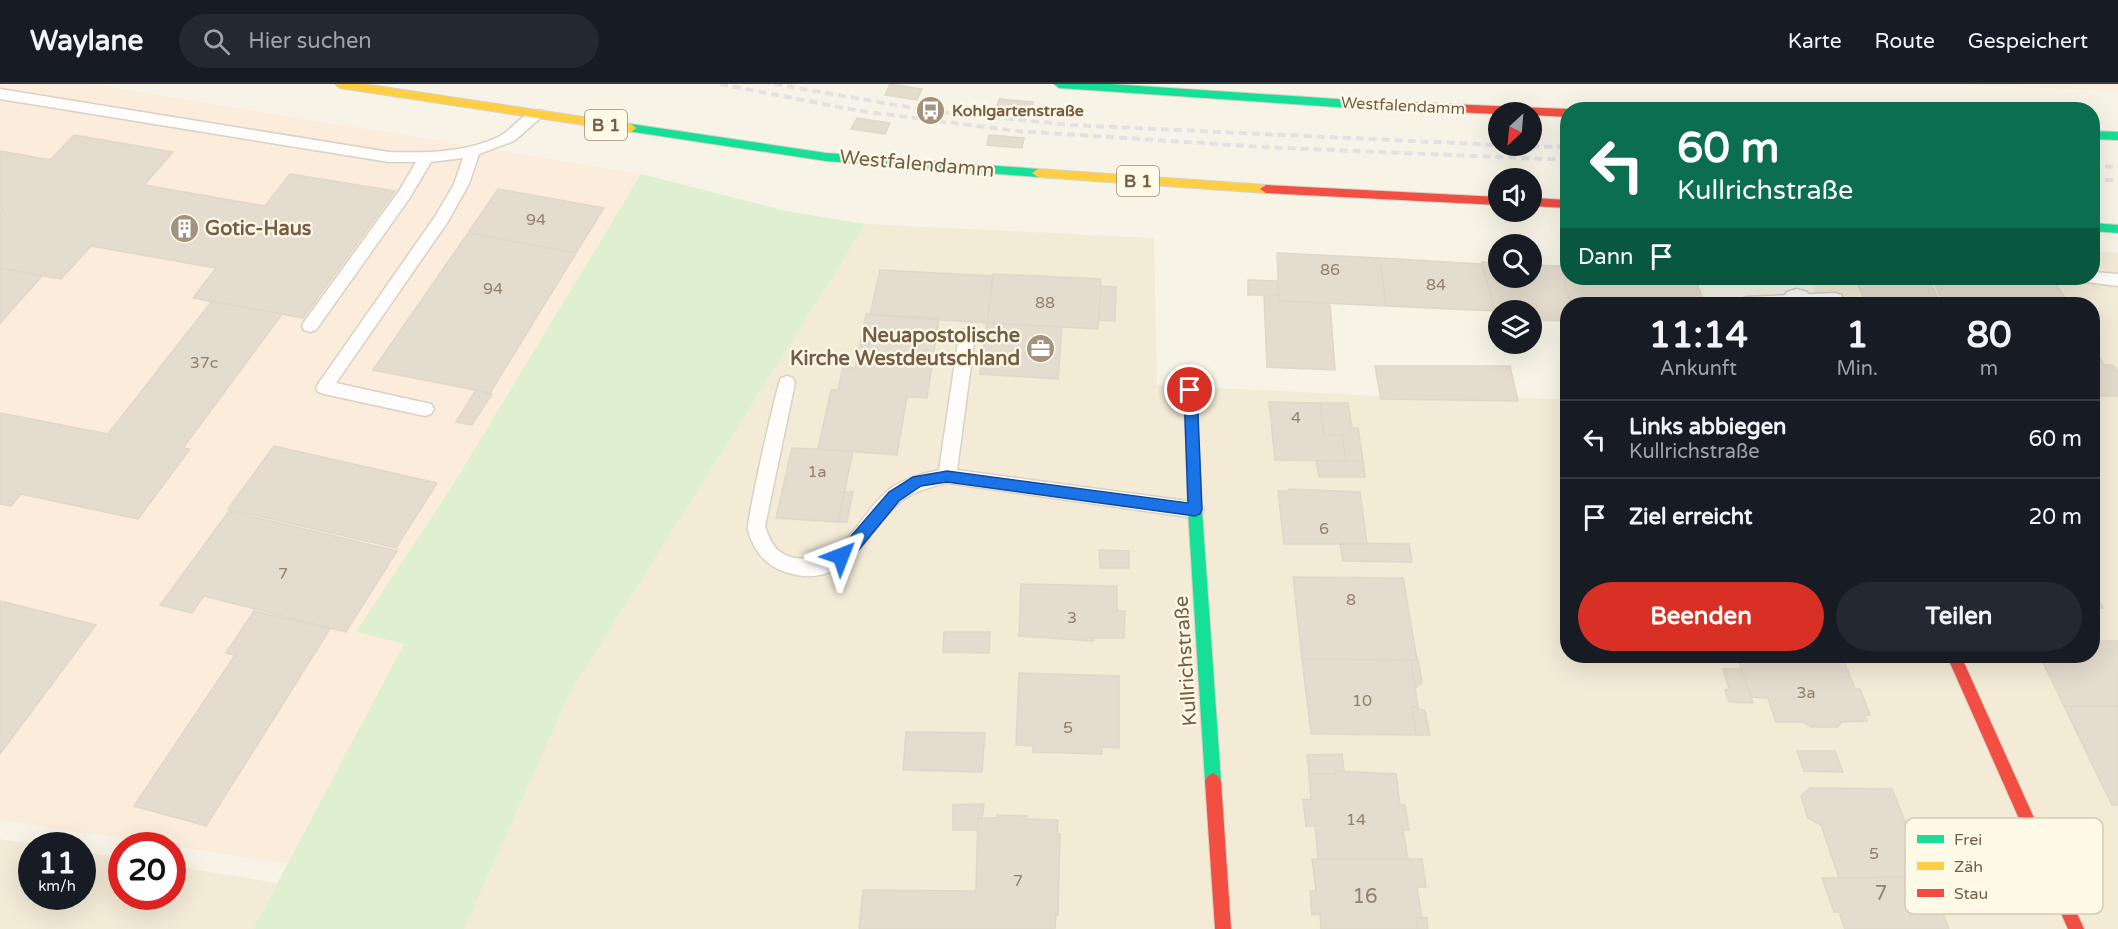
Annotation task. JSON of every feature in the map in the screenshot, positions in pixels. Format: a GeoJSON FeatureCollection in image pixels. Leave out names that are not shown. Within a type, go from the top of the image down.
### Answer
{"type":"FeatureCollection","features":[{"type":"Feature","properties":{"kind":"main road","name":"Westfalendamm"},"geometry":{"type":"LineString","coordinates":[[340,84],[826,157],[1317,193],[1488,201]]}},
{"type":"Feature","properties":{"kind":"main road","name":"Westfalendamm"},"geometry":{"type":"LineString","coordinates":[[1059,84],[1360,105],[1560,113]]}},
{"type":"Feature","properties":{"kind":"main road"},"geometry":{"type":"LineString","coordinates":[[2100,135],[2118,136]]}},
{"type":"Feature","properties":{"kind":"main road"},"geometry":{"type":"LineString","coordinates":[[1542,203],[1560,204]]}},
{"type":"Feature","properties":{"kind":"main road"},"geometry":{"type":"LineString","coordinates":[[2100,227],[2118,227]]}},
{"type":"Feature","properties":{"kind":"main road","name":"Kullrichstraße"},"geometry":{"type":"LineString","coordinates":[[1190,390],[1195,510],[1223,929]]}},
{"type":"Feature","properties":{"kind":"main road"},"geometry":{"type":"LineString","coordinates":[[1957,663],[2026,818]]}},
{"type":"Feature","properties":{"kind":"main road"},"geometry":{"type":"LineString","coordinates":[[2069,914],[2076,929]]}},
{"type":"Feature","properties":{"kind":"lane"},"geometry":{"type":"LineString","coordinates":[[0,94],[389,157],[426,158],[472,151],[506,139],[538,114]]}},
{"type":"Feature","properties":{"kind":"lane"},"geometry":{"type":"LineString","coordinates":[[425,409],[324,387],[424,246],[449,205],[470,161],[472,151]]}},
{"type":"Feature","properties":{"kind":"lane"},"geometry":{"type":"LineString","coordinates":[[310,326],[404,195],[426,158]]}},
{"type":"Feature","properties":{"kind":"lane"},"geometry":{"type":"LineString","coordinates":[[2100,279],[2118,280]]}},
{"type":"Feature","properties":{"kind":"lane"},"geometry":{"type":"LineString","coordinates":[[947,477],[967,335]]}},
{"type":"Feature","properties":{"kind":"lane"},"geometry":{"type":"LineString","coordinates":[[786,383],[756,526],[762,547],[780,563],[799,568],[830,565],[852,548],[894,496],[918,481],[947,477],[1195,510]]}},
{"type":"Feature","properties":{"kind":"shaded area"},"geometry":{"type":"Polygon","coordinates":[[[0,84],[90,84],[641,174],[454,483],[356,632],[404,644],[291,864],[186,848],[186,832],[108,832],[108,836],[96,835],[96,832],[79,832],[0,820],[0,84]]]}},
{"type":"Feature","properties":{"kind":"shaded area"},"geometry":{"type":"Polygon","coordinates":[[[1948,84],[2118,84],[2118,91],[1948,84]]]}},
{"type":"Feature","properties":{"kind":"shaded area"},"geometry":{"type":"Polygon","coordinates":[[[866,224],[1154,238],[1157,385],[1379,396],[1560,399],[1560,663],[2100,663],[2100,297],[1817,297],[1812,285],[2100,285],[2100,252],[2118,253],[2118,929],[464,929],[570,693],[866,224]]]}},
{"type":"Feature","properties":{"kind":"shaded area"},"geometry":{"type":"Polygon","coordinates":[[[0,839],[18,842],[18,910],[96,910],[96,854],[108,856],[108,910],[186,910],[186,868],[277,883],[253,929],[0,929],[0,839]]]}},
{"type":"Feature","properties":{"kind":"green space"},"geometry":{"type":"Polygon","coordinates":[[[641,174],[790,212],[866,224],[570,693],[464,929],[253,929],[404,644],[356,632],[454,483],[641,174]]]}},
{"type":"Feature","properties":{"kind":"building"},"geometry":{"type":"Polygon","coordinates":[[[890,84],[922,89],[917,100],[885,95],[890,84]]]}},
{"type":"Feature","properties":{"kind":"building"},"geometry":{"type":"Polygon","coordinates":[[[999,99],[1033,102],[1031,114],[996,111],[999,99]]]}},
{"type":"Feature","properties":{"kind":"building"},"geometry":{"type":"Polygon","coordinates":[[[857,118],[890,123],[885,134],[851,129],[857,118]]]}},
{"type":"Feature","properties":{"kind":"building","name":"Gotic-Haus"},"geometry":{"type":"Polygon","coordinates":[[[74,135],[173,152],[144,185],[265,206],[290,174],[395,191],[303,318],[193,298],[216,268],[91,246],[61,279],[0,268],[0,211],[3,208],[0,208],[0,151],[50,160],[74,135]]]}},
{"type":"Feature","properties":{"kind":"building"},"geometry":{"type":"Polygon","coordinates":[[[989,135],[1024,138],[1022,148],[987,145],[989,135]]]}},
{"type":"Feature","properties":{"kind":"building"},"geometry":{"type":"Polygon","coordinates":[[[498,189],[604,208],[576,253],[468,233],[498,189]]]}},
{"type":"Feature","properties":{"kind":"building"},"geometry":{"type":"Polygon","coordinates":[[[468,233],[576,253],[490,393],[373,370],[468,233]]]}},
{"type":"Feature","properties":{"kind":"building"},"geometry":{"type":"Polygon","coordinates":[[[1277,253],[1380,258],[1386,306],[1279,301],[1277,253]]]}},
{"type":"Feature","properties":{"kind":"building"},"geometry":{"type":"Polygon","coordinates":[[[1380,258],[1482,264],[1492,300],[1488,300],[1488,311],[1386,306],[1380,258]]]}},
{"type":"Feature","properties":{"kind":"building"},"geometry":{"type":"Polygon","coordinates":[[[1482,262],[1488,262],[1488,285],[1482,262]]]}},
{"type":"Feature","properties":{"kind":"building"},"geometry":{"type":"Polygon","coordinates":[[[1542,265],[1560,266],[1560,285],[1566,285],[1568,297],[1560,297],[1560,321],[1542,320],[1542,300],[1492,300],[1489,288],[1542,288],[1542,265]]]}},
{"type":"Feature","properties":{"kind":"building"},"geometry":{"type":"Polygon","coordinates":[[[0,268],[42,276],[0,323],[0,268]]]}},
{"type":"Feature","properties":{"kind":"building"},"geometry":{"type":"Polygon","coordinates":[[[880,270],[993,276],[987,323],[870,315],[880,270]]]}},
{"type":"Feature","properties":{"kind":"building"},"geometry":{"type":"Polygon","coordinates":[[[993,274],[1101,279],[1098,329],[987,323],[993,274]]]}},
{"type":"Feature","properties":{"kind":"building"},"geometry":{"type":"Polygon","coordinates":[[[1248,280],[1278,281],[1279,295],[1248,295],[1248,280]]]}},
{"type":"Feature","properties":{"kind":"building"},"geometry":{"type":"Polygon","coordinates":[[[1566,285],[1698,285],[1702,297],[1568,297],[1566,285]]]}},
{"type":"Feature","properties":{"kind":"building"},"geometry":{"type":"Polygon","coordinates":[[[1858,285],[1932,285],[1938,297],[1864,297],[1858,285]]]}},
{"type":"Feature","properties":{"kind":"building"},"geometry":{"type":"Polygon","coordinates":[[[1935,285],[2057,285],[2064,297],[1941,297],[1935,285]]]}},
{"type":"Feature","properties":{"kind":"building"},"geometry":{"type":"Polygon","coordinates":[[[1101,286],[1116,287],[1115,321],[1099,320],[1101,286]]]}},
{"type":"Feature","properties":{"kind":"building"},"geometry":{"type":"Polygon","coordinates":[[[1264,295],[1279,295],[1279,301],[1330,303],[1335,370],[1267,367],[1264,295]]]}},
{"type":"Feature","properties":{"kind":"building"},"geometry":{"type":"Polygon","coordinates":[[[212,301],[282,314],[183,448],[190,449],[138,519],[21,494],[11,506],[0,504],[0,413],[108,434],[212,301]]]}},
{"type":"Feature","properties":{"kind":"building"},"geometry":{"type":"Polygon","coordinates":[[[866,314],[939,318],[927,398],[907,397],[897,455],[818,449],[831,390],[838,390],[843,367],[855,368],[866,314]]]}},
{"type":"Feature","properties":{"kind":"building"},"geometry":{"type":"Polygon","coordinates":[[[987,323],[1062,327],[1058,379],[980,374],[987,323]]]}},
{"type":"Feature","properties":{"kind":"building"},"geometry":{"type":"Polygon","coordinates":[[[2100,358],[2104,365],[2113,365],[2118,372],[2118,396],[2100,396],[2100,358]]]}},
{"type":"Feature","properties":{"kind":"building"},"geometry":{"type":"Polygon","coordinates":[[[1375,366],[1510,366],[1518,401],[1381,399],[1375,366]]]}},
{"type":"Feature","properties":{"kind":"building"},"geometry":{"type":"Polygon","coordinates":[[[476,390],[492,394],[472,425],[456,422],[476,390]]]}},
{"type":"Feature","properties":{"kind":"building"},"geometry":{"type":"Polygon","coordinates":[[[1269,402],[1320,403],[1324,435],[1342,435],[1346,461],[1275,460],[1269,402]]]}},
{"type":"Feature","properties":{"kind":"building"},"geometry":{"type":"Polygon","coordinates":[[[1320,403],[1348,403],[1352,428],[1358,428],[1363,461],[1346,461],[1342,435],[1324,435],[1320,403]]]}},
{"type":"Feature","properties":{"kind":"building"},"geometry":{"type":"Polygon","coordinates":[[[274,446],[437,483],[396,548],[228,509],[274,446]]]}},
{"type":"Feature","properties":{"kind":"building"},"geometry":{"type":"Polygon","coordinates":[[[792,448],[853,451],[838,522],[776,518],[792,448]]]}},
{"type":"Feature","properties":{"kind":"building"},"geometry":{"type":"Polygon","coordinates":[[[1316,461],[1363,461],[1365,477],[1319,477],[1316,461]]]}},
{"type":"Feature","properties":{"kind":"building"},"geometry":{"type":"Polygon","coordinates":[[[1289,489],[1360,492],[1367,544],[1284,544],[1278,491],[1289,491],[1289,489]]]}},
{"type":"Feature","properties":{"kind":"building"},"geometry":{"type":"Polygon","coordinates":[[[844,492],[853,492],[847,522],[838,522],[844,492]]]}},
{"type":"Feature","properties":{"kind":"building"},"geometry":{"type":"Polygon","coordinates":[[[229,511],[397,551],[346,632],[204,596],[192,613],[160,605],[229,511]]]}},
{"type":"Feature","properties":{"kind":"building"},"geometry":{"type":"Polygon","coordinates":[[[1340,543],[1409,544],[1412,562],[1343,561],[1340,543]]]}},
{"type":"Feature","properties":{"kind":"building"},"geometry":{"type":"Polygon","coordinates":[[[1099,550],[1129,551],[1129,568],[1100,568],[1099,550]]]}},
{"type":"Feature","properties":{"kind":"building"},"geometry":{"type":"Polygon","coordinates":[[[1293,577],[1403,578],[1417,660],[1302,659],[1293,577]]]}},
{"type":"Feature","properties":{"kind":"building"},"geometry":{"type":"Polygon","coordinates":[[[1021,584],[1117,586],[1117,611],[1125,611],[1124,638],[1093,638],[1093,641],[1019,636],[1021,584]]]}},
{"type":"Feature","properties":{"kind":"building"},"geometry":{"type":"Polygon","coordinates":[[[0,601],[96,625],[0,754],[0,601]]]}},
{"type":"Feature","properties":{"kind":"building"},"geometry":{"type":"Polygon","coordinates":[[[254,611],[330,629],[206,826],[134,806],[235,655],[226,653],[254,611]]]}},
{"type":"Feature","properties":{"kind":"building"},"geometry":{"type":"Polygon","coordinates":[[[944,632],[990,632],[989,653],[943,652],[944,632]]]}},
{"type":"Feature","properties":{"kind":"building"},"geometry":{"type":"Polygon","coordinates":[[[2100,641],[2118,641],[2118,706],[2064,706],[2043,663],[2100,663],[2100,641]]]}},
{"type":"Feature","properties":{"kind":"building"},"geometry":{"type":"Polygon","coordinates":[[[1302,659],[1411,660],[1418,707],[1412,706],[1416,735],[1311,734],[1302,659]]]}},
{"type":"Feature","properties":{"kind":"building"},"geometry":{"type":"Polygon","coordinates":[[[1411,660],[1418,660],[1422,682],[1415,688],[1411,660]]]}},
{"type":"Feature","properties":{"kind":"building"},"geometry":{"type":"Polygon","coordinates":[[[1739,663],[1845,663],[1855,689],[1860,689],[1870,715],[1865,715],[1867,721],[1841,722],[1838,727],[1811,727],[1803,722],[1776,722],[1768,698],[1751,697],[1739,663]]]}},
{"type":"Feature","properties":{"kind":"building"},"geometry":{"type":"Polygon","coordinates":[[[1723,669],[1742,669],[1753,703],[1729,702],[1725,690],[1729,689],[1723,669]]]}},
{"type":"Feature","properties":{"kind":"building"},"geometry":{"type":"Polygon","coordinates":[[[1019,673],[1119,676],[1119,748],[1102,747],[1102,754],[1033,752],[1033,746],[1016,745],[1019,673]]]}},
{"type":"Feature","properties":{"kind":"building"},"geometry":{"type":"Polygon","coordinates":[[[1412,706],[1425,711],[1430,735],[1416,735],[1412,706]]]}},
{"type":"Feature","properties":{"kind":"building"},"geometry":{"type":"Polygon","coordinates":[[[2064,706],[2118,706],[2118,805],[2112,805],[2064,706]]]}},
{"type":"Feature","properties":{"kind":"building"},"geometry":{"type":"Polygon","coordinates":[[[906,732],[985,733],[982,772],[903,770],[906,732]]]}},
{"type":"Feature","properties":{"kind":"building"},"geometry":{"type":"Polygon","coordinates":[[[1797,751],[1835,751],[1843,772],[1804,771],[1797,751]]]}},
{"type":"Feature","properties":{"kind":"building"},"geometry":{"type":"Polygon","coordinates":[[[1342,754],[1344,771],[1335,771],[1335,774],[1309,774],[1307,755],[1342,754]]]}},
{"type":"Feature","properties":{"kind":"building"},"geometry":{"type":"Polygon","coordinates":[[[1335,771],[1396,774],[1400,805],[1405,805],[1409,830],[1403,830],[1408,859],[1318,859],[1315,826],[1306,826],[1303,799],[1311,800],[1309,774],[1335,774],[1335,771]]]}},
{"type":"Feature","properties":{"kind":"building"},"geometry":{"type":"Polygon","coordinates":[[[1810,788],[1892,789],[1905,822],[1905,877],[1839,878],[1821,825],[1808,818],[1801,796],[1810,788]]]}},
{"type":"Feature","properties":{"kind":"building"},"geometry":{"type":"Polygon","coordinates":[[[984,804],[982,819],[978,818],[978,830],[953,830],[953,805],[984,804]]]}},
{"type":"Feature","properties":{"kind":"building"},"geometry":{"type":"Polygon","coordinates":[[[997,815],[1058,820],[1057,834],[1060,834],[1058,915],[1056,914],[1055,929],[859,929],[863,890],[976,891],[978,818],[998,818],[997,815]]]}},
{"type":"Feature","properties":{"kind":"building"},"geometry":{"type":"Polygon","coordinates":[[[1312,859],[1422,859],[1426,887],[1417,887],[1422,918],[1416,917],[1418,929],[1321,929],[1320,914],[1312,915],[1310,891],[1316,891],[1312,859]]]}},
{"type":"Feature","properties":{"kind":"building"},"geometry":{"type":"Polygon","coordinates":[[[1905,877],[1905,914],[1943,914],[1949,929],[1845,929],[1839,912],[1834,912],[1822,878],[1905,877]]]}},
{"type":"Feature","properties":{"kind":"building"},"geometry":{"type":"Polygon","coordinates":[[[1416,917],[1427,918],[1428,929],[1418,929],[1416,917]]]}},
{"type":"Feature","properties":{"kind":"railway"},"geometry":{"type":"LineString","coordinates":[[720,84],[860,111],[1017,131],[1262,147],[1560,160]]}},
{"type":"Feature","properties":{"kind":"railway"},"geometry":{"type":"LineString","coordinates":[[774,84],[931,111],[1071,125],[1488,145]]}},
{"type":"Feature","properties":{"kind":"railway"},"geometry":{"type":"LineString","coordinates":[[1542,146],[1560,147]]}},
{"type":"Feature","properties":{"kind":"railway"},"geometry":{"type":"LineString","coordinates":[[2100,166],[2118,167]]}},
{"type":"Feature","properties":{"kind":"railway"},"geometry":{"type":"LineString","coordinates":[[2100,180],[2118,180]]}},
{"type":"Feature","properties":{"kind":"traffic: fast"},"geometry":{"type":"LineString","coordinates":[[1059,84],[1351,104]]}},
{"type":"Feature","properties":{"kind":"traffic: fast"},"geometry":{"type":"LineString","coordinates":[[631,128],[826,157],[1038,173]]}},
{"type":"Feature","properties":{"kind":"traffic: fast"},"geometry":{"type":"LineString","coordinates":[[2100,135],[2118,136]]}},
{"type":"Feature","properties":{"kind":"traffic: fast"},"geometry":{"type":"LineString","coordinates":[[2100,228],[2118,229]]}},
{"type":"Feature","properties":{"kind":"traffic: fast"},"geometry":{"type":"LineString","coordinates":[[1190,390],[1195,510],[1213,781]]}},
{"type":"Feature","properties":{"kind":"traffic: slow"},"geometry":{"type":"LineString","coordinates":[[340,84],[631,128]]}},
{"type":"Feature","properties":{"kind":"traffic: slow"},"geometry":{"type":"LineString","coordinates":[[1038,173],[1266,189]]}},
{"type":"Feature","properties":{"kind":"traffic: jam"},"geometry":{"type":"LineString","coordinates":[[1351,104],[1560,113]]}},
{"type":"Feature","properties":{"kind":"traffic: jam"},"geometry":{"type":"LineString","coordinates":[[1266,189],[1488,200]]}},
{"type":"Feature","properties":{"kind":"traffic: jam"},"geometry":{"type":"LineString","coordinates":[[1542,203],[1560,204]]}},
{"type":"Feature","properties":{"kind":"traffic: jam"},"geometry":{"type":"LineString","coordinates":[[1957,663],[2026,818]]}},
{"type":"Feature","properties":{"kind":"traffic: jam"},"geometry":{"type":"LineString","coordinates":[[1213,781],[1223,929]]}},
{"type":"Feature","properties":{"kind":"traffic: jam"},"geometry":{"type":"LineString","coordinates":[[2069,914],[2076,929]]}},
{"type":"Feature","properties":{"kind":"place","name":"Kohlgartenstraße"},"geometry":{"type":"Point","coordinates":[931,111]}},
{"type":"Feature","properties":{"kind":"place","name":"Gotic-Haus"},"geometry":{"type":"Point","coordinates":[184,229]}},
{"type":"Feature","properties":{"kind":"place","name":"Neuapostolische Kirche Westdeutschland"},"geometry":{"type":"Point","coordinates":[1041,348]}},
{"type":"Feature","properties":{"kind":"route"},"geometry":{"type":"LineString","coordinates":[[841,556],[852,548],[894,496],[918,481],[947,477],[1195,510],[1190,390]]}}]}
